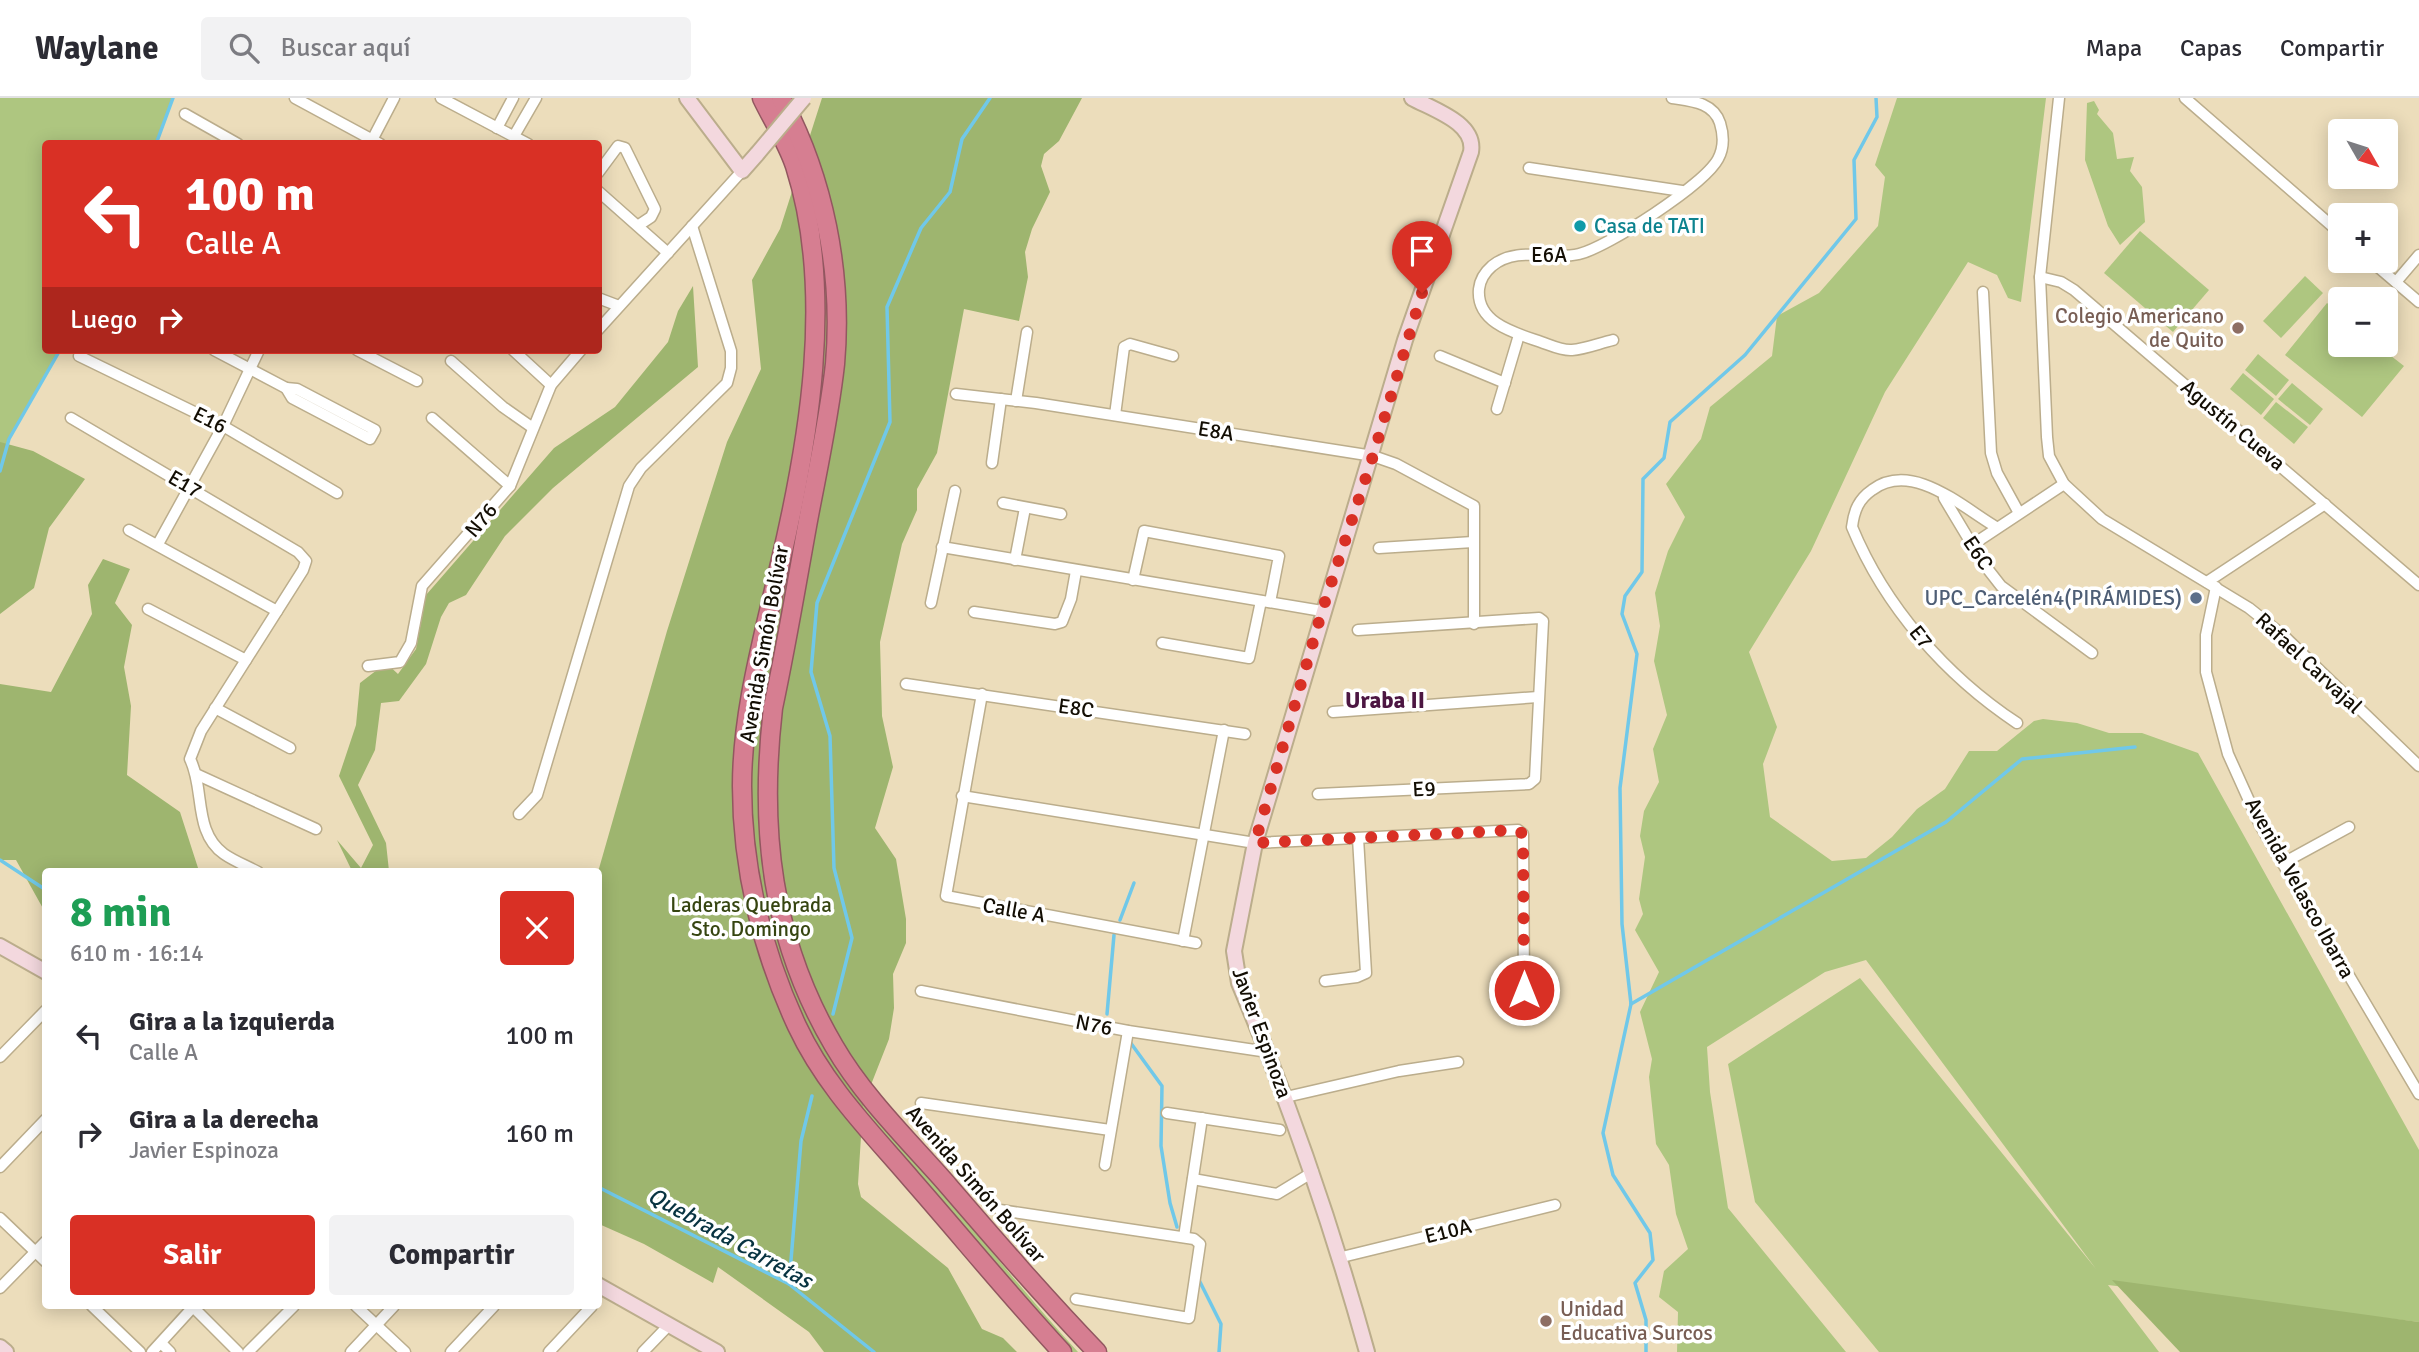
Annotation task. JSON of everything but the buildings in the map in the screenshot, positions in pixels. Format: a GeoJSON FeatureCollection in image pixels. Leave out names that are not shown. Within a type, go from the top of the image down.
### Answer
{"type":"FeatureCollection","features":[{"type":"Feature","properties":{"kind":"highway","name":"Avenida Simón Bolívar"},"geometry":{"type":"LineString","coordinates":[[762,98],[784,139],[801,188],[815,260],[816,309],[807,421],[781,562],[751,694],[742,797],[746,851],[756,912],[795,1023],[814,1061],[831,1085],[1062,1352]]}},
{"type":"Feature","properties":{"kind":"highway","name":"Avenida Simón Bolívar"},"geometry":{"type":"LineString","coordinates":[[781,98],[797,128],[819,186],[832,258],[835,361],[825,431],[773,708],[766,819],[780,911],[820,1018],[834,1046],[880,1107],[1037,1289],[1097,1352]]}},
{"type":"Feature","properties":{"kind":"street"},"geometry":{"type":"LineString","coordinates":[[295,98],[370,140]]}},
{"type":"Feature","properties":{"kind":"street"},"geometry":{"type":"LineString","coordinates":[[375,140],[394,98]]}},
{"type":"Feature","properties":{"kind":"street"},"geometry":{"type":"LineString","coordinates":[[441,98],[521,140]]}},
{"type":"Feature","properties":{"kind":"street"},"geometry":{"type":"LineString","coordinates":[[497,128],[513,98]]}},
{"type":"Feature","properties":{"kind":"street"},"geometry":{"type":"LineString","coordinates":[[514,136],[536,98]]}},
{"type":"Feature","properties":{"kind":"street"},"geometry":{"type":"LineString","coordinates":[[687,98],[742,171]]}},
{"type":"Feature","properties":{"kind":"street"},"geometry":{"type":"LineString","coordinates":[[602,325],[742,171],[804,98]]}},
{"type":"Feature","properties":{"kind":"street","name":"Javier Espinoza"},"geometry":{"type":"LineString","coordinates":[[1367,1352],[1342,1257],[1286,1097],[1239,982],[1234,951],[1255,843],[1322,611],[1373,456],[1405,340],[1472,145],[1465,129],[1412,98]]}},
{"type":"Feature","properties":{"kind":"street"},"geometry":{"type":"LineString","coordinates":[[1529,168],[1682,191],[1704,176],[1717,160],[1723,145],[1719,119],[1711,109],[1698,102],[1672,98]]}},
{"type":"Feature","properties":{"kind":"street","name":"Rafael Carvajal"},"geometry":{"type":"LineString","coordinates":[[2059,98],[2050,155],[2040,277],[2049,456],[2064,484],[2102,519],[2249,608],[2284,636],[2419,766]]}},
{"type":"Feature","properties":{"kind":"street"},"geometry":{"type":"LineString","coordinates":[[2185,98],[2328,223]]}},
{"type":"Feature","properties":{"kind":"street"},"geometry":{"type":"LineString","coordinates":[[185,114],[231,140]]}},
{"type":"Feature","properties":{"kind":"street"},"geometry":{"type":"LineString","coordinates":[[602,168],[618,146],[625,148],[655,209],[651,217],[639,225]]}},
{"type":"Feature","properties":{"kind":"street","name":"E6A"},"geometry":{"type":"LineString","coordinates":[[1519,335],[1493,322],[1478,299],[1480,282],[1490,268],[1503,258],[1528,253],[1576,255],[1595,249],[1643,221],[1682,191]]}},
{"type":"Feature","properties":{"kind":"street"},"geometry":{"type":"LineString","coordinates":[[602,194],[667,253]]}},
{"type":"Feature","properties":{"kind":"street"},"geometry":{"type":"LineString","coordinates":[[519,814],[537,795],[629,486],[641,468],[727,383],[731,368],[731,351],[692,226]]}},
{"type":"Feature","properties":{"kind":"street"},"geometry":{"type":"LineString","coordinates":[[2396,282],[2419,255]]}},
{"type":"Feature","properties":{"kind":"street"},"geometry":{"type":"LineString","coordinates":[[2385,273],[2419,302]]}},
{"type":"Feature","properties":{"kind":"street","name":"Agustín Cueva"},"geometry":{"type":"LineString","coordinates":[[2040,277],[2061,282],[2074,290],[2419,585]]}},
{"type":"Feature","properties":{"kind":"street"},"geometry":{"type":"LineString","coordinates":[[1983,292],[1988,434],[1997,474],[2019,513]]}},
{"type":"Feature","properties":{"kind":"street"},"geometry":{"type":"LineString","coordinates":[[602,300],[619,306]]}},
{"type":"Feature","properties":{"kind":"street"},"geometry":{"type":"LineString","coordinates":[[1016,401],[1027,332]]}},
{"type":"Feature","properties":{"kind":"street"},"geometry":{"type":"LineString","coordinates":[[1497,410],[1519,335],[1568,350],[1613,340]]}},
{"type":"Feature","properties":{"kind":"street"},"geometry":{"type":"LineString","coordinates":[[1115,415],[1124,347],[1130,344],[1173,356]]}},
{"type":"Feature","properties":{"kind":"street"},"geometry":{"type":"LineString","coordinates":[[221,354],[286,388],[297,389],[375,429],[370,439],[292,398],[286,388]]}},
{"type":"Feature","properties":{"kind":"street"},"geometry":{"type":"LineString","coordinates":[[158,544],[223,426],[257,354]]}},
{"type":"Feature","properties":{"kind":"street"},"geometry":{"type":"LineString","coordinates":[[365,354],[416,381]]}},
{"type":"Feature","properties":{"kind":"street"},"geometry":{"type":"LineString","coordinates":[[517,354],[551,385]]}},
{"type":"Feature","properties":{"kind":"street","name":"N76"},"geometry":{"type":"LineString","coordinates":[[368,666],[400,662],[411,643],[422,586],[510,486],[551,385],[578,354]]}},
{"type":"Feature","properties":{"kind":"street","name":"E16"},"geometry":{"type":"LineString","coordinates":[[79,356],[223,426],[337,493]]}},
{"type":"Feature","properties":{"kind":"street"},"geometry":{"type":"LineString","coordinates":[[1440,356],[1505,383]]}},
{"type":"Feature","properties":{"kind":"street"},"geometry":{"type":"LineString","coordinates":[[451,361],[503,407],[533,428]]}},
{"type":"Feature","properties":{"kind":"street","name":"E8A"},"geometry":{"type":"LineString","coordinates":[[956,394],[1115,415],[1373,456],[1394,463],[1474,506],[1476,513],[1473,541]]}},
{"type":"Feature","properties":{"kind":"street"},"geometry":{"type":"LineString","coordinates":[[992,463],[1001,399]]}},
{"type":"Feature","properties":{"kind":"street","name":"E17"},"geometry":{"type":"LineString","coordinates":[[71,418],[299,552],[306,561],[303,570],[277,611]]}},
{"type":"Feature","properties":{"kind":"street"},"geometry":{"type":"LineString","coordinates":[[432,418],[510,486]]}},
{"type":"Feature","properties":{"kind":"street","name":"E7"},"geometry":{"type":"LineString","coordinates":[[1942,494],[1925,484],[1908,479],[1890,481],[1874,488],[1860,500],[1853,527],[1878,579],[1920,637],[1953,673],[2017,723]]}},
{"type":"Feature","properties":{"kind":"street"},"geometry":{"type":"LineString","coordinates":[[1972,545],[2064,484]]}},
{"type":"Feature","properties":{"kind":"street"},"geometry":{"type":"LineString","coordinates":[[931,603],[954,491]]}},
{"type":"Feature","properties":{"kind":"street"},"geometry":{"type":"LineString","coordinates":[[1942,494],[1996,527]]}},
{"type":"Feature","properties":{"kind":"street","name":"E6C"},"geometry":{"type":"LineString","coordinates":[[1942,494],[1972,545],[2001,586],[2092,653]]}},
{"type":"Feature","properties":{"kind":"street"},"geometry":{"type":"LineString","coordinates":[[1003,503],[1061,514]]}},
{"type":"Feature","properties":{"kind":"street"},"geometry":{"type":"LineString","coordinates":[[2211,585],[2325,504]]}},
{"type":"Feature","properties":{"kind":"street"},"geometry":{"type":"LineString","coordinates":[[1015,560],[1025,508]]}},
{"type":"Feature","properties":{"kind":"street"},"geometry":{"type":"LineString","coordinates":[[129,530],[277,611],[201,731],[190,759],[198,775],[205,830],[222,853],[250,868]]}},
{"type":"Feature","properties":{"kind":"street"},"geometry":{"type":"LineString","coordinates":[[1133,580],[1143,531],[1279,556],[1249,658],[1162,643]]}},
{"type":"Feature","properties":{"kind":"street"},"geometry":{"type":"LineString","coordinates":[[1379,548],[1473,541],[1474,624]]}},
{"type":"Feature","properties":{"kind":"street"},"geometry":{"type":"LineString","coordinates":[[942,547],[1322,611]]}},
{"type":"Feature","properties":{"kind":"street"},"geometry":{"type":"LineString","coordinates":[[974,612],[1055,624],[1062,622],[1071,599],[1076,571]]}},
{"type":"Feature","properties":{"kind":"street","name":"Avenida Velasco Ibarra"},"geometry":{"type":"LineString","coordinates":[[2211,585],[2205,654],[2216,715],[2228,754],[2255,813],[2283,863],[2419,1094]]}},
{"type":"Feature","properties":{"kind":"street"},"geometry":{"type":"LineString","coordinates":[[148,609],[246,660]]}},
{"type":"Feature","properties":{"kind":"street"},"geometry":{"type":"LineString","coordinates":[[1333,712],[1538,697],[1545,625],[1539,618],[1358,630]]}},
{"type":"Feature","properties":{"kind":"street","name":"E8C"},"geometry":{"type":"LineString","coordinates":[[906,684],[1245,734]]}},
{"type":"Feature","properties":{"kind":"street","name":"Calle A"},"geometry":{"type":"LineString","coordinates":[[982,694],[945,893],[948,898],[1196,943]]}},
{"type":"Feature","properties":{"kind":"street","name":"E9"},"geometry":{"type":"LineString","coordinates":[[1318,794],[1529,784],[1535,779],[1538,697]]}},
{"type":"Feature","properties":{"kind":"street"},"geometry":{"type":"LineString","coordinates":[[215,708],[290,748]]}},
{"type":"Feature","properties":{"kind":"street"},"geometry":{"type":"LineString","coordinates":[[1183,940],[1224,730]]}},
{"type":"Feature","properties":{"kind":"street"},"geometry":{"type":"LineString","coordinates":[[198,775],[316,829]]}},
{"type":"Feature","properties":{"kind":"street"},"geometry":{"type":"LineString","coordinates":[[962,796],[1255,843],[1518,830],[1523,834],[1524,990]]}},
{"type":"Feature","properties":{"kind":"street"},"geometry":{"type":"LineString","coordinates":[[2283,863],[2349,827]]}},
{"type":"Feature","properties":{"kind":"street"},"geometry":{"type":"LineString","coordinates":[[1325,981],[1357,977],[1366,973],[1358,838]]}},
{"type":"Feature","properties":{"kind":"street"},"geometry":{"type":"LineString","coordinates":[[3,952],[42,970]]}},
{"type":"Feature","properties":{"kind":"street","name":"N76"},"geometry":{"type":"LineString","coordinates":[[921,991],[1128,1031],[1268,1052]]}},
{"type":"Feature","properties":{"kind":"street"},"geometry":{"type":"LineString","coordinates":[[0,1057],[42,1014]]}},
{"type":"Feature","properties":{"kind":"street"},"geometry":{"type":"LineString","coordinates":[[1105,1165],[1128,1031]]}},
{"type":"Feature","properties":{"kind":"street"},"geometry":{"type":"LineString","coordinates":[[1286,1097],[1424,1066],[1458,1062]]}},
{"type":"Feature","properties":{"kind":"street"},"geometry":{"type":"LineString","coordinates":[[920,1103],[1110,1130]]}},
{"type":"Feature","properties":{"kind":"street"},"geometry":{"type":"LineString","coordinates":[[1167,1113],[1280,1130]]}},
{"type":"Feature","properties":{"kind":"street"},"geometry":{"type":"LineString","coordinates":[[1184,1237],[1202,1118]]}},
{"type":"Feature","properties":{"kind":"street"},"geometry":{"type":"LineString","coordinates":[[0,1167],[42,1123]]}},
{"type":"Feature","properties":{"kind":"street"},"geometry":{"type":"LineString","coordinates":[[1193,1180],[1277,1194],[1313,1172]]}},
{"type":"Feature","properties":{"kind":"street","name":"E10A"},"geometry":{"type":"LineString","coordinates":[[1342,1257],[1555,1205]]}},
{"type":"Feature","properties":{"kind":"street"},"geometry":{"type":"LineString","coordinates":[[1000,1210],[1184,1237],[1194,1239],[1200,1244],[1189,1318],[1076,1299]]}},
{"type":"Feature","properties":{"kind":"street"},"geometry":{"type":"LineString","coordinates":[[0,1218],[42,1258]]}},
{"type":"Feature","properties":{"kind":"street"},"geometry":{"type":"LineString","coordinates":[[0,1288],[42,1245]]}},
{"type":"Feature","properties":{"kind":"street"},"geometry":{"type":"LineString","coordinates":[[602,1292],[718,1352]]}},
{"type":"Feature","properties":{"kind":"street"},"geometry":{"type":"LineString","coordinates":[[95,1309],[140,1352]]}},
{"type":"Feature","properties":{"kind":"street"},"geometry":{"type":"LineString","coordinates":[[152,1352],[190,1309]]}},
{"type":"Feature","properties":{"kind":"street"},"geometry":{"type":"LineString","coordinates":[[196,1309],[238,1352]]}},
{"type":"Feature","properties":{"kind":"street"},"geometry":{"type":"LineString","coordinates":[[248,1352],[291,1309]]}},
{"type":"Feature","properties":{"kind":"street"},"geometry":{"type":"LineString","coordinates":[[360,1309],[405,1352]]}},
{"type":"Feature","properties":{"kind":"street"},"geometry":{"type":"LineString","coordinates":[[351,1352],[391,1309]]}},
{"type":"Feature","properties":{"kind":"street"},"geometry":{"type":"LineString","coordinates":[[451,1352],[491,1309]]}},
{"type":"Feature","properties":{"kind":"street"},"geometry":{"type":"LineString","coordinates":[[549,1352],[589,1309]]}},
{"type":"Feature","properties":{"kind":"street"},"geometry":{"type":"LineString","coordinates":[[643,1352],[668,1325]]}},
{"type":"Feature","properties":{"kind":"street"},"geometry":{"type":"LineString","coordinates":[[161,1343],[170,1352]]}},
{"type":"Feature","properties":{"kind":"street"},"geometry":{"type":"LineString","coordinates":[[0,1347],[6,1352]]}},
{"type":"Feature","properties":{"kind":"green space"},"geometry":{"type":"Polygon","coordinates":[[[0,98],[173,98],[157,140],[42,140],[42,354],[58,354],[9,439],[0,471],[0,98]]]}},
{"type":"Feature","properties":{"kind":"green space"},"geometry":{"type":"Polygon","coordinates":[[[772,98],[779,98],[819,200],[830,303],[822,408],[763,726],[759,832],[777,937],[807,1017],[839,1074],[914,1157],[1078,1352],[1071,1352],[1035,1315],[925,1181],[837,1080],[814,1043],[793,998],[764,910],[754,852],[751,793],[759,709],[812,440],[823,350],[824,262],[808,177],[772,98]]]}},
{"type":"Feature","properties":{"kind":"green space","name":"Laderas Quebrada Sto. Domingo"},"geometry":{"type":"Polygon","coordinates":[[[822,98],[1082,98],[1059,141],[1044,154],[1041,166],[1050,192],[1032,229],[1025,252],[1028,277],[1019,321],[964,309],[937,453],[917,489],[917,510],[902,544],[880,642],[882,716],[893,767],[875,828],[896,859],[906,919],[906,943],[893,974],[894,1008],[889,1039],[863,1105],[858,1184],[861,1197],[948,1268],[982,1329],[1003,1338],[1017,1352],[824,1352],[809,1332],[718,1267],[713,1283],[644,1244],[602,1225],[602,868],[599,868],[667,631],[727,442],[761,369],[752,280],[780,229],[822,98]]]}},
{"type":"Feature","properties":{"kind":"green space"},"geometry":{"type":"Polygon","coordinates":[[[1897,98],[2046,98],[2021,302],[2008,298],[1997,275],[1968,262],[1885,392],[1811,551],[1749,652],[1777,727],[1763,764],[1770,817],[1832,861],[1866,858],[1892,837],[1917,809],[1945,789],[1969,751],[1997,751],[2034,721],[2043,719],[2077,723],[2109,733],[2142,733],[2198,753],[2419,1150],[2419,1322],[2108,1285],[2159,1352],[1879,1352],[1755,1202],[1728,1064],[1860,978],[2096,1269],[1866,960],[1825,972],[1707,1047],[1710,1092],[1728,1208],[1846,1352],[1677,1352],[1678,1312],[1659,1297],[1664,1271],[1688,1249],[1676,1214],[1669,1165],[1656,1144],[1649,1077],[1652,1059],[1640,1012],[1659,972],[1635,930],[1643,914],[1639,899],[1645,857],[1640,836],[1644,811],[1659,782],[1653,749],[1667,715],[1654,661],[1660,626],[1655,593],[1668,551],[1685,517],[1666,484],[1701,439],[1710,407],[1772,356],[1777,316],[1819,293],[1878,226],[1885,177],[1875,165],[1897,98]]]}},
{"type":"Feature","properties":{"kind":"green space"},"geometry":{"type":"Polygon","coordinates":[[[2094,101],[2099,110],[2097,114],[2113,133],[2117,159],[2134,157],[2130,171],[2142,187],[2145,222],[2120,245],[2108,226],[2085,160],[2087,103],[2094,101]]]}},
{"type":"Feature","properties":{"kind":"green space"},"geometry":{"type":"Polygon","coordinates":[[[2140,231],[2209,290],[2173,332],[2104,273],[2140,231]]]}},
{"type":"Feature","properties":{"kind":"green space"},"geometry":{"type":"Polygon","coordinates":[[[2305,276],[2323,293],[2281,338],[2263,321],[2305,276]]]}},
{"type":"Feature","properties":{"kind":"green space"},"geometry":{"type":"Polygon","coordinates":[[[693,286],[698,367],[553,488],[505,536],[466,595],[449,603],[441,617],[426,664],[399,701],[381,703],[375,750],[358,785],[386,843],[389,868],[361,868],[373,845],[339,776],[356,725],[360,683],[386,663],[398,674],[416,649],[426,595],[554,448],[615,407],[668,342],[678,311],[693,286]]]}},
{"type":"Feature","properties":{"kind":"green space"},"geometry":{"type":"Polygon","coordinates":[[[2327,303],[2328,357],[2392,357],[2404,366],[2362,417],[2285,355],[2327,303]]]}},
{"type":"Feature","properties":{"kind":"green space"},"geometry":{"type":"Polygon","coordinates":[[[2258,354],[2289,380],[2276,396],[2245,370],[2258,354]]]}},
{"type":"Feature","properties":{"kind":"green space"},"geometry":{"type":"Polygon","coordinates":[[[2243,373],[2274,399],[2261,415],[2230,389],[2243,373]]]}},
{"type":"Feature","properties":{"kind":"green space"},"geometry":{"type":"Polygon","coordinates":[[[2292,383],[2323,409],[2310,425],[2278,399],[2292,383]]]}},
{"type":"Feature","properties":{"kind":"green space"},"geometry":{"type":"Polygon","coordinates":[[[2276,402],[2308,427],[2294,444],[2263,418],[2276,402]]]}},
{"type":"Feature","properties":{"kind":"green space"},"geometry":{"type":"Polygon","coordinates":[[[0,442],[33,451],[85,479],[49,528],[34,588],[0,614],[0,442]]]}},
{"type":"Feature","properties":{"kind":"green space"},"geometry":{"type":"Polygon","coordinates":[[[103,559],[130,569],[115,603],[132,625],[124,667],[131,706],[127,775],[180,812],[198,868],[42,868],[42,907],[16,860],[0,860],[0,684],[51,692],[92,614],[88,585],[103,559]]]}},
{"type":"Feature","properties":{"kind":"green space"},"geometry":{"type":"Polygon","coordinates":[[[337,840],[361,868],[351,868],[337,840]]]}},
{"type":"Feature","properties":{"kind":"green space"},"geometry":{"type":"Polygon","coordinates":[[[2112,1280],[2419,1322],[2419,1352],[2180,1352],[2112,1280]]]}},
{"type":"Feature","properties":{"kind":"waterway"},"geometry":{"type":"LineString","coordinates":[[157,140],[173,98]]}},
{"type":"Feature","properties":{"kind":"waterway"},"geometry":{"type":"LineString","coordinates":[[833,1014],[852,938],[834,868],[830,736],[811,672],[817,603],[890,422],[887,307],[921,228],[950,192],[962,139],[990,98]]}},
{"type":"Feature","properties":{"kind":"waterway"},"geometry":{"type":"LineString","coordinates":[[1646,1352],[1646,1320],[1635,1283],[1653,1260],[1650,1233],[1613,1175],[1603,1133],[1631,1004],[1622,924],[1620,788],[1637,654],[1622,614],[1625,596],[1642,572],[1643,479],[1664,458],[1670,422],[1745,355],[1856,219],[1854,160],[1877,117],[1876,98]]}},
{"type":"Feature","properties":{"kind":"waterway"},"geometry":{"type":"LineString","coordinates":[[0,471],[9,439],[58,354]]}},
{"type":"Feature","properties":{"kind":"waterway"},"geometry":{"type":"LineString","coordinates":[[1631,1004],[1946,822],[2022,759],[2135,747]]}},
{"type":"Feature","properties":{"kind":"waterway","name":"Quebrada Carretas"},"geometry":{"type":"LineString","coordinates":[[0,860],[42,887]]}},
{"type":"Feature","properties":{"kind":"waterway"},"geometry":{"type":"LineString","coordinates":[[1120,920],[1134,883]]}},
{"type":"Feature","properties":{"kind":"waterway"},"geometry":{"type":"LineString","coordinates":[[1107,1014],[1114,935]]}},
{"type":"Feature","properties":{"kind":"waterway"},"geometry":{"type":"LineString","coordinates":[[1130,1042],[1162,1086],[1161,1146],[1170,1203],[1177,1227]]}},
{"type":"Feature","properties":{"kind":"waterway"},"geometry":{"type":"LineString","coordinates":[[789,1284],[801,1141],[812,1096]]}},
{"type":"Feature","properties":{"kind":"waterway","name":"Quebrada Carretas"},"geometry":{"type":"LineString","coordinates":[[602,1189],[789,1284],[874,1352]]}},
{"type":"Feature","properties":{"kind":"waterway"},"geometry":{"type":"LineString","coordinates":[[1199,1280],[1221,1324],[1219,1352]]}},
{"type":"Feature","properties":{"kind":"place","name":"Casa de TATI"},"geometry":{"type":"Point","coordinates":[1580,226]}},
{"type":"Feature","properties":{"kind":"place","name":"Colegio Americano de Quito"},"geometry":{"type":"Point","coordinates":[2238,328]}},
{"type":"Feature","properties":{"kind":"place","name":"UPC_Carcelén4(PIRÁMIDES)"},"geometry":{"type":"Point","coordinates":[2196,598]}},
{"type":"Feature","properties":{"kind":"place","name":"Unidad Educativa Surcos"},"geometry":{"type":"Point","coordinates":[1546,1321]}},
{"type":"Feature","properties":{"kind":"district","name":"Uraba II"},"geometry":{"type":"Point","coordinates":[1385,700]}},
{"type":"Feature","properties":{"kind":"route"},"geometry":{"type":"LineString","coordinates":[[1422,293],[1405,340],[1373,456],[1322,611],[1255,843],[1518,830],[1523,834],[1524,990]]}}]}
